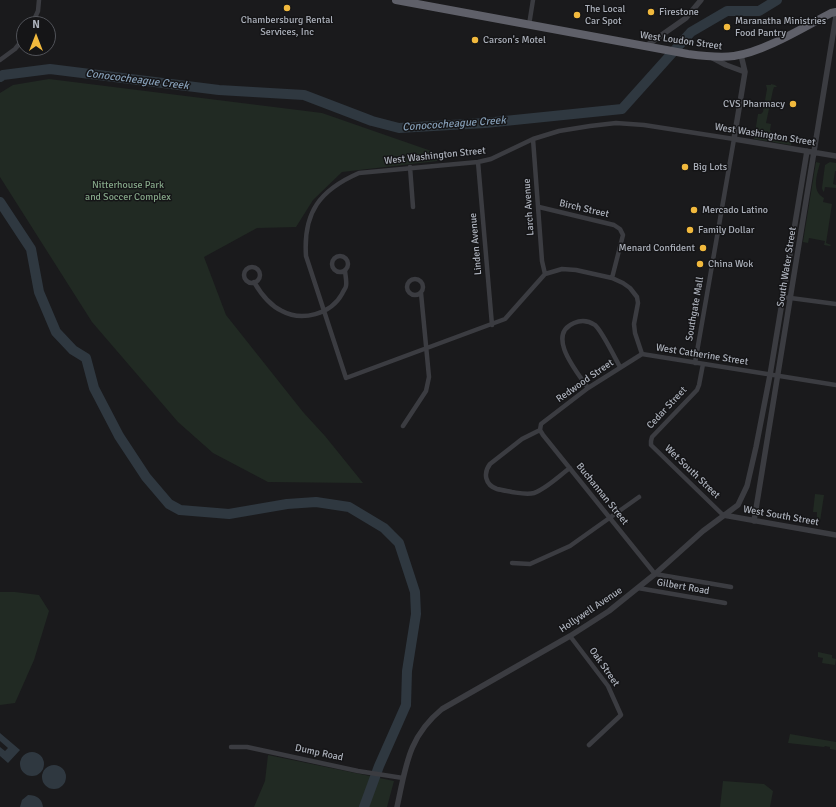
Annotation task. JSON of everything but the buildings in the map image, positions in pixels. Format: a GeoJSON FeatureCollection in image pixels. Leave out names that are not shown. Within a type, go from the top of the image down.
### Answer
{"type":"FeatureCollection","features":[{"type":"Feature","properties":{"kind":"highway","name":"West Loudon Street"},"geometry":{"type":"LineString","coordinates":[[396,0],[688,54],[728,57],[742,55],[762,48],[831,13],[836,12]]}},
{"type":"Feature","properties":{"kind":"street"},"geometry":{"type":"LineString","coordinates":[[36,16],[38,11],[39,0]]}},
{"type":"Feature","properties":{"kind":"street"},"geometry":{"type":"LineString","coordinates":[[529,25],[533,0]]}},
{"type":"Feature","properties":{"kind":"street"},"geometry":{"type":"LineString","coordinates":[[646,46],[686,18],[701,0]]}},
{"type":"Feature","properties":{"kind":"street","name":"South Water Street"},"geometry":{"type":"LineString","coordinates":[[774,376],[791,298],[836,16]]}},
{"type":"Feature","properties":{"kind":"street"},"geometry":{"type":"LineString","coordinates":[[0,60],[16,48]]}},
{"type":"Feature","properties":{"kind":"street"},"geometry":{"type":"LineString","coordinates":[[734,139],[745,72],[742,55]]}},
{"type":"Feature","properties":{"kind":"street"},"geometry":{"type":"LineString","coordinates":[[709,56],[726,65],[745,72]]}},
{"type":"Feature","properties":{"kind":"street","name":"West Washington Street"},"geometry":{"type":"LineString","coordinates":[[426,349],[346,378],[309,269],[305,242],[309,220],[315,207],[327,191],[342,180],[359,173],[410,167],[478,162],[491,159],[533,139],[559,131],[623,123],[644,125],[836,156]]}},
{"type":"Feature","properties":{"kind":"street","name":"Larch Avenue"},"geometry":{"type":"LineString","coordinates":[[533,139],[542,261],[545,274]]}},
{"type":"Feature","properties":{"kind":"street","name":"Southgate Mall"},"geometry":{"type":"LineString","coordinates":[[694,363],[734,139]]}},
{"type":"Feature","properties":{"kind":"street","name":"South Water Street"},"geometry":{"type":"LineString","coordinates":[[754,521],[766,448],[783,297],[807,152]]}},
{"type":"Feature","properties":{"kind":"street","name":"Linden Avenue"},"geometry":{"type":"LineString","coordinates":[[478,162],[492,325]]}},
{"type":"Feature","properties":{"kind":"street"},"geometry":{"type":"LineString","coordinates":[[410,167],[413,207]]}},
{"type":"Feature","properties":{"kind":"street","name":"Birch Street"},"geometry":{"type":"LineString","coordinates":[[539,207],[614,225],[620,229],[623,235],[612,278]]}},
{"type":"Feature","properties":{"kind":"street","name":"West Catherine Street"},"geometry":{"type":"LineString","coordinates":[[545,274],[562,269],[569,269],[612,278],[626,286],[637,298],[638,303],[634,324],[635,333],[642,354],[836,385]]}},
{"type":"Feature","properties":{"kind":"street"},"geometry":{"type":"LineString","coordinates":[[254,282],[270,304],[282,312],[294,316],[307,316],[324,311],[338,300],[346,285],[345,270]]}},
{"type":"Feature","properties":{"kind":"street"},"geometry":{"type":"LineString","coordinates":[[426,349],[505,319],[545,274]]}},
{"type":"Feature","properties":{"kind":"street"},"geometry":{"type":"LineString","coordinates":[[403,426],[426,391],[428,378],[421,293]]}},
{"type":"Feature","properties":{"kind":"street"},"geometry":{"type":"LineString","coordinates":[[783,297],[836,304]]}},
{"type":"Feature","properties":{"kind":"street"},"geometry":{"type":"LineString","coordinates":[[588,388],[568,358],[562,342],[562,334],[575,322],[585,321],[595,326],[620,367]]}},
{"type":"Feature","properties":{"kind":"street","name":"Redwood Street"},"geometry":{"type":"LineString","coordinates":[[570,468],[540,490],[527,494],[492,487],[488,483],[486,474],[486,468],[490,464],[522,438],[540,427],[588,388],[642,354]]}},
{"type":"Feature","properties":{"kind":"street","name":"Cedar Street"},"geometry":{"type":"LineString","coordinates":[[651,441],[652,437],[696,390],[699,385],[703,364]]}},
{"type":"Feature","properties":{"kind":"street","name":"Hollywell Avenue"},"geometry":{"type":"LineString","coordinates":[[397,807],[410,751],[420,731],[430,719],[442,709],[570,636],[609,611],[738,505],[747,486],[774,376]]}},
{"type":"Feature","properties":{"kind":"street","name":"Buchannan Street"},"geometry":{"type":"LineString","coordinates":[[540,427],[570,468],[655,574]]}},
{"type":"Feature","properties":{"kind":"street","name":"Wet South Street"},"geometry":{"type":"LineString","coordinates":[[651,441],[651,445],[724,515]]}},
{"type":"Feature","properties":{"kind":"street"},"geometry":{"type":"LineString","coordinates":[[512,563],[530,564],[570,546],[639,497]]}},
{"type":"Feature","properties":{"kind":"street","name":"West South Street"},"geometry":{"type":"LineString","coordinates":[[724,515],[836,535]]}},
{"type":"Feature","properties":{"kind":"street"},"geometry":{"type":"LineString","coordinates":[[655,574],[731,587]]}},
{"type":"Feature","properties":{"kind":"street","name":"Gilbert Road"},"geometry":{"type":"LineString","coordinates":[[638,588],[725,603]]}},
{"type":"Feature","properties":{"kind":"street","name":"Oak Street"},"geometry":{"type":"LineString","coordinates":[[570,636],[608,686],[621,715],[589,745]]}},
{"type":"Feature","properties":{"kind":"street","name":"Dump Road"},"geometry":{"type":"LineString","coordinates":[[231,747],[247,747],[358,771],[403,778]]}},
{"type":"Feature","properties":{"kind":"green space","name":"Nitterhouse Park and Soccer Complex"},"geometry":{"type":"Polygon","coordinates":[[[49,79],[322,113],[437,153],[437,161],[342,172],[313,200],[296,227],[257,228],[204,257],[226,315],[303,412],[325,436],[363,483],[268,482],[213,453],[178,422],[92,322],[0,177],[0,93],[13,85],[49,79]]]}},
{"type":"Feature","properties":{"kind":"green space"},"geometry":{"type":"Polygon","coordinates":[[[771,84],[777,87],[774,87],[773,90],[766,123],[771,124],[770,130],[774,136],[774,139],[792,142],[791,145],[754,139],[758,114],[763,112],[767,89],[766,85],[771,84]]]}},
{"type":"Feature","properties":{"kind":"green space"},"geometry":{"type":"Polygon","coordinates":[[[816,162],[820,163],[816,182],[817,191],[824,198],[823,202],[832,204],[826,243],[831,245],[830,246],[824,245],[825,241],[809,238],[808,243],[803,242],[816,162]]]}},
{"type":"Feature","properties":{"kind":"green space"},"geometry":{"type":"Polygon","coordinates":[[[830,162],[836,163],[833,184],[836,185],[836,188],[825,187],[824,192],[822,188],[825,165],[830,162]]]}},
{"type":"Feature","properties":{"kind":"green space"},"geometry":{"type":"Polygon","coordinates":[[[815,494],[824,495],[820,521],[817,520],[817,512],[813,512],[815,494]]]}},
{"type":"Feature","properties":{"kind":"green space"},"geometry":{"type":"Polygon","coordinates":[[[0,592],[39,595],[49,611],[34,660],[15,703],[0,705],[0,592]]]}},
{"type":"Feature","properties":{"kind":"green space"},"geometry":{"type":"Polygon","coordinates":[[[818,652],[832,655],[832,658],[836,659],[835,665],[822,663],[823,658],[818,657],[818,652]]]}},
{"type":"Feature","properties":{"kind":"green space"},"geometry":{"type":"Polygon","coordinates":[[[790,734],[836,742],[836,750],[825,746],[788,743],[790,734]]]}},
{"type":"Feature","properties":{"kind":"green space"},"geometry":{"type":"Polygon","coordinates":[[[268,755],[394,781],[387,807],[254,807],[265,781],[268,755]]]}},
{"type":"Feature","properties":{"kind":"green space"},"geometry":{"type":"Polygon","coordinates":[[[723,781],[764,784],[773,791],[770,807],[720,807],[723,781]]]}},
{"type":"Feature","properties":{"kind":"shaded area"},"geometry":{"type":"Polygon","coordinates":[[[0,733],[20,750],[8,763],[0,756],[0,747],[5,751],[8,748],[0,741],[0,733]]]}},
{"type":"Feature","properties":{"kind":"shaded area"},"geometry":{"type":"Polygon","coordinates":[[[32,752],[40,756],[44,764],[40,772],[32,776],[24,772],[20,764],[24,756],[32,752]]]}},
{"type":"Feature","properties":{"kind":"shaded area"},"geometry":{"type":"Polygon","coordinates":[[[54,765],[62,769],[66,777],[62,785],[54,789],[46,785],[42,777],[46,769],[54,765]]]}},
{"type":"Feature","properties":{"kind":"shaded area"},"geometry":{"type":"Polygon","coordinates":[[[28,795],[38,798],[42,802],[43,807],[20,807],[22,800],[28,795]]]}},
{"type":"Feature","properties":{"kind":"waterway","name":"Conococheague Creek"},"geometry":{"type":"LineString","coordinates":[[0,77],[3,75],[50,69],[219,90],[304,95],[372,121],[399,128],[485,123],[622,109],[691,32],[727,11],[759,11],[777,0]]}},
{"type":"Feature","properties":{"kind":"waterway","name":"Conococheague Creek"},"geometry":{"type":"LineString","coordinates":[[0,202],[31,249],[39,292],[56,332],[73,350],[86,358],[94,388],[119,436],[146,477],[169,504],[180,510],[229,514],[287,504],[316,502],[349,507],[384,528],[399,543],[415,592],[416,614],[407,671],[406,705],[379,766],[364,807]]}},
{"type":"Feature","properties":{"kind":"place","name":"Chambersburg Rental Services, Inc"},"geometry":{"type":"Point","coordinates":[287,8]}},
{"type":"Feature","properties":{"kind":"place","name":"Firestone"},"geometry":{"type":"Point","coordinates":[651,12]}},
{"type":"Feature","properties":{"kind":"place","name":"The Local Car Spot"},"geometry":{"type":"Point","coordinates":[577,15]}},
{"type":"Feature","properties":{"kind":"place","name":"Maranatha Ministries Food Pantry"},"geometry":{"type":"Point","coordinates":[727,27]}},
{"type":"Feature","properties":{"kind":"place","name":"Carson's Motel"},"geometry":{"type":"Point","coordinates":[475,40]}},
{"type":"Feature","properties":{"kind":"place","name":"CVS Pharmacy"},"geometry":{"type":"Point","coordinates":[793,104]}},
{"type":"Feature","properties":{"kind":"place","name":"Big Lots"},"geometry":{"type":"Point","coordinates":[685,167]}},
{"type":"Feature","properties":{"kind":"place","name":"Mercado Latino"},"geometry":{"type":"Point","coordinates":[694,210]}},
{"type":"Feature","properties":{"kind":"place","name":"Family Dollar"},"geometry":{"type":"Point","coordinates":[690,230]}},
{"type":"Feature","properties":{"kind":"place","name":"Menard Confident"},"geometry":{"type":"Point","coordinates":[703,248]}},
{"type":"Feature","properties":{"kind":"place","name":"China Wok"},"geometry":{"type":"Point","coordinates":[700,264]}}]}
